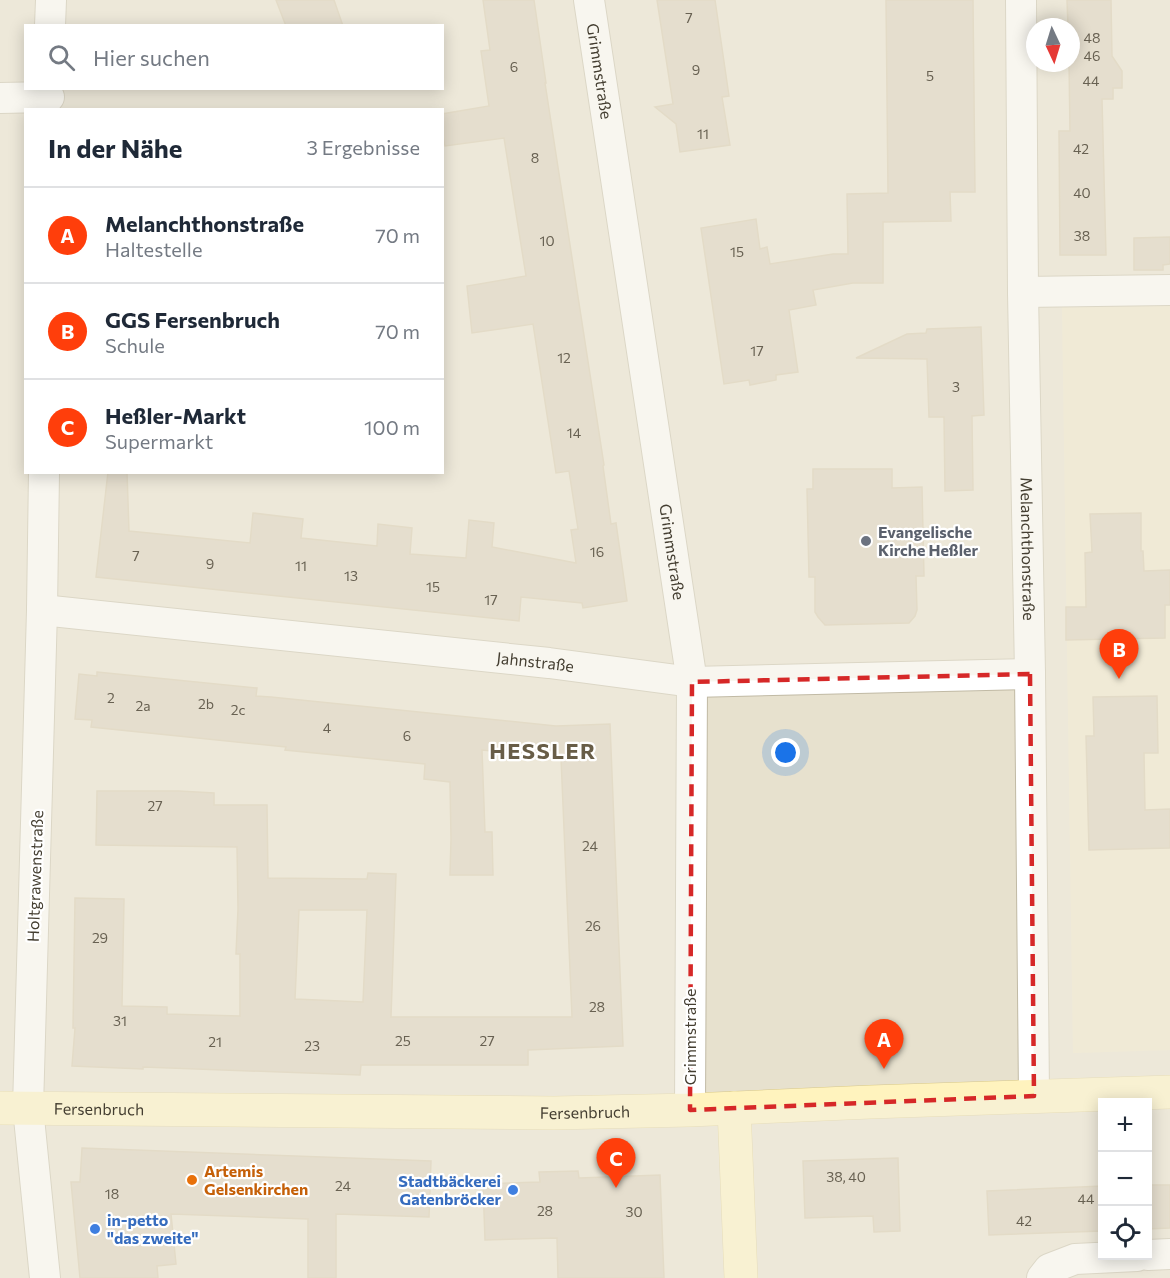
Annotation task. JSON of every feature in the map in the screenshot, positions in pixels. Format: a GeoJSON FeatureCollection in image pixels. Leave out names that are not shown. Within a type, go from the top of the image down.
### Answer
{"type":"FeatureCollection","features":[{"type":"Feature","properties":{"kind":"street"},"geometry":{"type":"LineString","coordinates":[[50,24],[51,0]]}},
{"type":"Feature","properties":{"kind":"street","name":"Grimmstraße"},"geometry":{"type":"LineString","coordinates":[[589,0],[692,682],[690,1110]]}},
{"type":"Feature","properties":{"kind":"street","name":"Melanchthonstraße"},"geometry":{"type":"LineString","coordinates":[[1021,0],[1034,1096]]}},
{"type":"Feature","properties":{"kind":"street"},"geometry":{"type":"LineString","coordinates":[[0,98],[49,98]]}},
{"type":"Feature","properties":{"kind":"street"},"geometry":{"type":"LineString","coordinates":[[1023,292],[1170,290]]}},
{"type":"Feature","properties":{"kind":"street","name":"Holtgrawenstraße"},"geometry":{"type":"LineString","coordinates":[[44,474],[42,610],[14,1108],[45,1278]]}},
{"type":"Feature","properties":{"kind":"street","name":"Jahnstraße"},"geometry":{"type":"LineString","coordinates":[[42,610],[549,663],[692,682],[1030,674]]}},
{"type":"Feature","properties":{"kind":"street","name":"Fersenbruch"},"geometry":{"type":"LineString","coordinates":[[14,1108],[554,1113],[1170,1092]]}},
{"type":"Feature","properties":{"kind":"street"},"geometry":{"type":"LineString","coordinates":[[734,1108],[741,1278]]}},
{"type":"Feature","properties":{"kind":"street"},"geometry":{"type":"LineString","coordinates":[[1152,1255],[1170,1254]]}},
{"type":"Feature","properties":{"kind":"street"},"geometry":{"type":"LineString","coordinates":[[1042,1278],[1049,1269],[1075,1259],[1098,1258]]}},
{"type":"Feature","properties":{"kind":"highlighted area"},"geometry":{"type":"Polygon","coordinates":[[[1030,674],[1034,1096],[690,1110],[692,682],[1030,674]]]}},
{"type":"Feature","properties":{"kind":"shaded area"},"geometry":{"type":"Polygon","coordinates":[[[0,0],[1170,0],[1170,1278],[0,1278],[0,0]]]}},
{"type":"Feature","properties":{"kind":"shaded area"},"geometry":{"type":"Polygon","coordinates":[[[1170,305],[1170,1050],[1073,1053],[1062,307],[1170,305]]]}},
{"type":"Feature","properties":{"kind":"building"},"geometry":{"type":"Polygon","coordinates":[[[276,0],[334,0],[342,24],[285,24],[276,0]]]}},
{"type":"Feature","properties":{"kind":"building"},"geometry":{"type":"Polygon","coordinates":[[[483,0],[534,0],[611,524],[616,523],[627,601],[583,608],[582,603],[521,597],[519,621],[96,577],[108,474],[127,474],[129,531],[250,543],[253,513],[303,519],[301,538],[377,546],[378,524],[412,528],[410,554],[466,558],[469,520],[494,523],[492,547],[576,563],[571,530],[578,529],[569,471],[556,473],[533,324],[472,333],[467,286],[526,276],[504,138],[445,146],[444,141],[444,114],[489,106],[481,51],[490,50],[483,0]]]}},
{"type":"Feature","properties":{"kind":"building"},"geometry":{"type":"Polygon","coordinates":[[[657,0],[715,0],[729,96],[722,97],[730,145],[680,152],[676,124],[655,107],[673,104],[657,0]]]}},
{"type":"Feature","properties":{"kind":"building"},"geometry":{"type":"Polygon","coordinates":[[[886,0],[973,0],[975,192],[950,192],[951,221],[883,222],[883,283],[853,283],[813,290],[816,305],[789,310],[798,372],[776,375],[776,380],[750,385],[749,380],[724,384],[701,228],[756,219],[760,249],[767,247],[770,264],[833,254],[848,254],[847,194],[888,193],[886,0]]]}},
{"type":"Feature","properties":{"kind":"building"},"geometry":{"type":"Polygon","coordinates":[[[1067,0],[1111,0],[1112,56],[1122,71],[1122,88],[1113,88],[1113,99],[1102,99],[1106,255],[1060,255],[1059,131],[1070,131],[1069,72],[1080,72],[1080,18],[1068,18],[1067,0]]]}},
{"type":"Feature","properties":{"kind":"building"},"geometry":{"type":"Polygon","coordinates":[[[1170,237],[1170,264],[1163,265],[1163,270],[1134,270],[1134,238],[1170,237]]]}},
{"type":"Feature","properties":{"kind":"building"},"geometry":{"type":"Polygon","coordinates":[[[981,327],[984,415],[972,416],[973,490],[945,491],[944,417],[929,417],[927,359],[856,358],[907,334],[926,333],[927,329],[981,327]]]}},
{"type":"Feature","properties":{"kind":"building","name":"Evangelische Kirche Heßler"},"geometry":{"type":"Polygon","coordinates":[[[813,469],[892,469],[892,488],[922,487],[924,576],[916,576],[917,610],[909,623],[825,625],[818,617],[815,612],[815,577],[809,577],[807,489],[813,489],[813,469]]]}},
{"type":"Feature","properties":{"kind":"building"},"geometry":{"type":"Polygon","coordinates":[[[1141,513],[1141,551],[1143,551],[1144,571],[1170,570],[1170,605],[1165,605],[1165,638],[1066,640],[1066,607],[1086,607],[1085,553],[1092,552],[1090,514],[1141,513]]]}},
{"type":"Feature","properties":{"kind":"building"},"geometry":{"type":"Polygon","coordinates":[[[97,672],[257,688],[256,696],[556,726],[610,724],[623,1046],[528,1050],[528,1065],[361,1065],[360,1075],[72,1066],[75,1028],[73,1028],[75,898],[124,899],[122,1006],[167,1007],[167,1014],[240,1016],[240,954],[236,954],[237,847],[96,845],[97,791],[214,793],[214,805],[267,805],[268,878],[367,879],[368,873],[396,874],[391,1017],[572,1017],[561,758],[482,750],[485,832],[492,832],[493,875],[450,875],[450,782],[424,779],[425,764],[91,727],[92,720],[75,719],[79,674],[97,676],[97,672]],[[299,910],[295,999],[363,1002],[367,910],[299,910]]]}},
{"type":"Feature","properties":{"kind":"building"},"geometry":{"type":"Polygon","coordinates":[[[1157,696],[1158,753],[1144,753],[1145,810],[1170,809],[1170,848],[1089,850],[1086,736],[1094,736],[1093,697],[1157,696]]]}},
{"type":"Feature","properties":{"kind":"building"},"geometry":{"type":"Polygon","coordinates":[[[82,1148],[431,1161],[429,1217],[336,1214],[336,1278],[308,1278],[308,1219],[171,1214],[176,1264],[157,1266],[158,1278],[80,1278],[71,1182],[80,1182],[82,1148]]]}},
{"type":"Feature","properties":{"kind":"building"},"geometry":{"type":"Polygon","coordinates":[[[898,1158],[900,1231],[874,1232],[873,1216],[805,1218],[803,1161],[898,1158]]]}},
{"type":"Feature","properties":{"kind":"building"},"geometry":{"type":"Polygon","coordinates":[[[578,1171],[579,1178],[660,1175],[664,1278],[558,1278],[557,1238],[485,1240],[483,1184],[540,1182],[539,1172],[578,1171]]]}},
{"type":"Feature","properties":{"kind":"building"},"geometry":{"type":"Polygon","coordinates":[[[1152,1185],[1170,1185],[1170,1228],[1152,1229],[1152,1185]]]}},
{"type":"Feature","properties":{"kind":"building"},"geometry":{"type":"Polygon","coordinates":[[[1098,1186],[1098,1231],[989,1235],[987,1191],[1098,1186]]]}},
{"type":"Feature","properties":{"kind":"place","name":"Evangelische Kirche Heßler"},"geometry":{"type":"Point","coordinates":[866,541]}},
{"type":"Feature","properties":{"kind":"place","name":"GGS Fersenbruch"},"geometry":{"type":"Point","coordinates":[1119,679]}},
{"type":"Feature","properties":{"kind":"place","name":"Melanchthonstraße"},"geometry":{"type":"Point","coordinates":[884,1069]}},
{"type":"Feature","properties":{"kind":"place","name":"Artemis Gelsenkirchen"},"geometry":{"type":"Point","coordinates":[192,1180]}},
{"type":"Feature","properties":{"kind":"place","name":"Heßler-Markt"},"geometry":{"type":"Point","coordinates":[616,1188]}},
{"type":"Feature","properties":{"kind":"place","name":"Stadtbäckerei Gatenbröcker"},"geometry":{"type":"Point","coordinates":[513,1190]}},
{"type":"Feature","properties":{"kind":"place","name":"in-petto \"das zweite\""},"geometry":{"type":"Point","coordinates":[95,1229]}},
{"type":"Feature","properties":{"kind":"district","name":"HESSLER"},"geometry":{"type":"Point","coordinates":[543,751]}}]}
